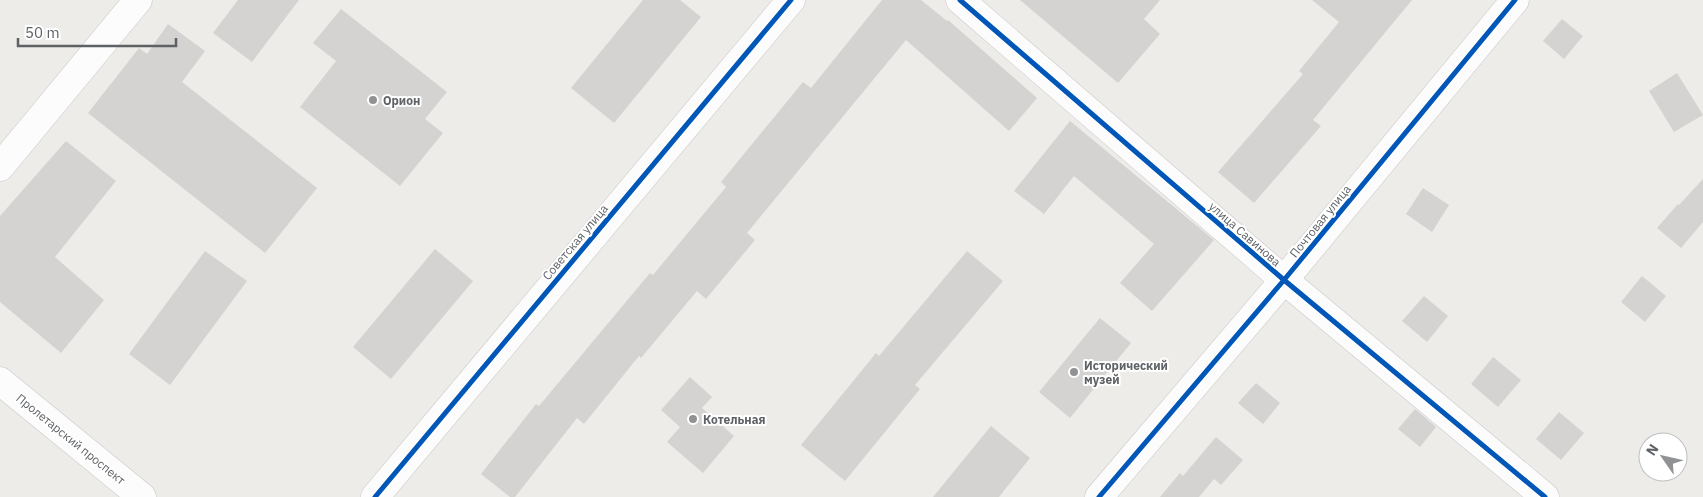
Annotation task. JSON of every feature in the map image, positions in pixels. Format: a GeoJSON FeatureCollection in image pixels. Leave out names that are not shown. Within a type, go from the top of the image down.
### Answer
{"type":"FeatureCollection","features":[{"type":"Feature","properties":{"kind":"street"},"geometry":{"type":"LineString","coordinates":[[0,167],[138,0]]}},
{"type":"Feature","properties":{"kind":"street","name":"Советская улица"},"geometry":{"type":"LineString","coordinates":[[375,497],[791,0]]}},
{"type":"Feature","properties":{"kind":"street","name":"улица Савинова"},"geometry":{"type":"LineString","coordinates":[[960,0],[1284,280],[1544,497]]}},
{"type":"Feature","properties":{"kind":"street","name":"Почтовая улица"},"geometry":{"type":"LineString","coordinates":[[1099,497],[1284,280],[1515,0]]}},
{"type":"Feature","properties":{"kind":"street","name":"Пролетарский проспект"},"geometry":{"type":"LineString","coordinates":[[0,382],[142,497]]}},
{"type":"Feature","properties":{"kind":"building"},"geometry":{"type":"Polygon","coordinates":[[[238,0],[299,0],[252,62],[213,33],[238,0]]]}},
{"type":"Feature","properties":{"kind":"building"},"geometry":{"type":"Polygon","coordinates":[[[643,0],[680,0],[701,17],[614,123],[571,88],[643,0]]]}},
{"type":"Feature","properties":{"kind":"building"},"geometry":{"type":"Polygon","coordinates":[[[882,0],[921,0],[948,20],[1037,98],[1009,131],[906,40],[747,233],[755,240],[706,299],[697,291],[641,358],[639,356],[584,424],[577,418],[515,497],[510,497],[481,474],[536,404],[539,406],[650,273],[653,275],[726,187],[721,182],[803,82],[811,88],[882,0]]]}},
{"type":"Feature","properties":{"kind":"building"},"geometry":{"type":"Polygon","coordinates":[[[1020,0],[1160,0],[1144,19],[1160,34],[1118,83],[1020,0]]]}},
{"type":"Feature","properties":{"kind":"building"},"geometry":{"type":"Polygon","coordinates":[[[1312,0],[1412,0],[1313,120],[1321,126],[1254,203],[1218,172],[1303,74],[1299,71],[1339,22],[1312,0]]]}},
{"type":"Feature","properties":{"kind":"building","name":"Орион"},"geometry":{"type":"Polygon","coordinates":[[[341,9],[447,92],[425,119],[443,133],[400,186],[300,107],[336,61],[313,43],[341,9]]]}},
{"type":"Feature","properties":{"kind":"building"},"geometry":{"type":"Polygon","coordinates":[[[1562,19],[1583,36],[1564,59],[1543,41],[1562,19]]]}},
{"type":"Feature","properties":{"kind":"building"},"geometry":{"type":"Polygon","coordinates":[[[168,24],[205,51],[182,82],[317,188],[265,253],[88,113],[139,48],[147,54],[168,24]]]}},
{"type":"Feature","properties":{"kind":"building"},"geometry":{"type":"Polygon","coordinates":[[[1677,73],[1703,115],[1674,132],[1649,91],[1677,73]]]}},
{"type":"Feature","properties":{"kind":"building"},"geometry":{"type":"Polygon","coordinates":[[[1070,121],[1214,240],[1152,311],[1120,283],[1154,244],[1074,176],[1044,214],[1014,191],[1070,121]]]}},
{"type":"Feature","properties":{"kind":"building"},"geometry":{"type":"Polygon","coordinates":[[[66,141],[116,181],[55,257],[104,300],[61,353],[0,302],[0,216],[66,141]]]}},
{"type":"Feature","properties":{"kind":"building"},"geometry":{"type":"Polygon","coordinates":[[[1703,179],[1703,222],[1681,248],[1657,228],[1703,179]]]}},
{"type":"Feature","properties":{"kind":"building"},"geometry":{"type":"Polygon","coordinates":[[[1423,188],[1449,205],[1432,232],[1406,214],[1423,188]]]}},
{"type":"Feature","properties":{"kind":"building"},"geometry":{"type":"Polygon","coordinates":[[[435,249],[473,281],[391,379],[353,347],[435,249]]]}},
{"type":"Feature","properties":{"kind":"building"},"geometry":{"type":"Polygon","coordinates":[[[205,251],[247,281],[170,385],[129,354],[205,251]]]}},
{"type":"Feature","properties":{"kind":"building"},"geometry":{"type":"Polygon","coordinates":[[[967,251],[1003,281],[915,385],[920,389],[845,481],[801,445],[876,353],[879,356],[967,251]]]}},
{"type":"Feature","properties":{"kind":"building"},"geometry":{"type":"Polygon","coordinates":[[[1642,276],[1666,296],[1645,322],[1621,302],[1642,276]]]}},
{"type":"Feature","properties":{"kind":"building"},"geometry":{"type":"Polygon","coordinates":[[[1424,296],[1448,316],[1427,342],[1402,321],[1424,296]]]}},
{"type":"Feature","properties":{"kind":"building"},"geometry":{"type":"Polygon","coordinates":[[[1100,318],[1131,343],[1070,418],[1039,392],[1100,318]]]}},
{"type":"Feature","properties":{"kind":"building"},"geometry":{"type":"Polygon","coordinates":[[[1493,357],[1521,380],[1498,407],[1471,384],[1493,357]]]}},
{"type":"Feature","properties":{"kind":"building","name":"Котельная"},"geometry":{"type":"Polygon","coordinates":[[[690,377],[712,397],[702,408],[734,436],[703,473],[667,442],[680,427],[661,410],[690,377]]]}},
{"type":"Feature","properties":{"kind":"building"},"geometry":{"type":"Polygon","coordinates":[[[1256,383],[1280,403],[1263,424],[1238,403],[1256,383]]]}},
{"type":"Feature","properties":{"kind":"building"},"geometry":{"type":"Polygon","coordinates":[[[1415,409],[1436,427],[1420,447],[1398,429],[1415,409]]]}},
{"type":"Feature","properties":{"kind":"building"},"geometry":{"type":"Polygon","coordinates":[[[1559,412],[1584,433],[1561,460],[1536,439],[1559,412]]]}},
{"type":"Feature","properties":{"kind":"building"},"geometry":{"type":"Polygon","coordinates":[[[991,426],[1030,458],[999,497],[933,497],[991,426]]]}},
{"type":"Feature","properties":{"kind":"building"},"geometry":{"type":"Polygon","coordinates":[[[1216,437],[1243,460],[1221,485],[1214,479],[1199,497],[1160,497],[1180,473],[1183,476],[1216,437]]]}},
{"type":"Feature","properties":{"kind":"cycle path"},"geometry":{"type":"LineString","coordinates":[[375,497],[791,0]]}},
{"type":"Feature","properties":{"kind":"cycle path"},"geometry":{"type":"LineString","coordinates":[[960,0],[1284,280],[1545,497]]}},
{"type":"Feature","properties":{"kind":"cycle path"},"geometry":{"type":"LineString","coordinates":[[1099,497],[1284,280],[1515,0]]}},
{"type":"Feature","properties":{"kind":"place","name":"Орион"},"geometry":{"type":"Point","coordinates":[373,100]}},
{"type":"Feature","properties":{"kind":"place","name":"Исторический музей"},"geometry":{"type":"Point","coordinates":[1074,372]}},
{"type":"Feature","properties":{"kind":"place","name":"Котельная"},"geometry":{"type":"Point","coordinates":[693,419]}}]}
